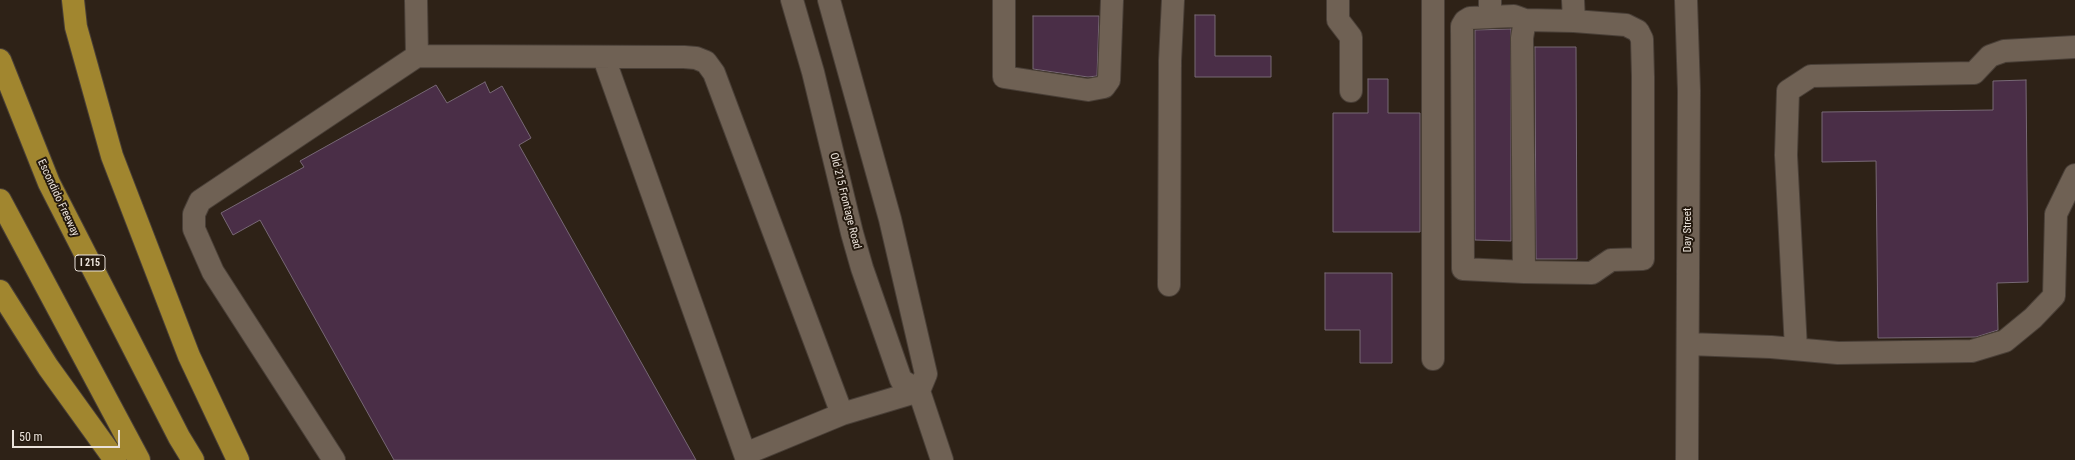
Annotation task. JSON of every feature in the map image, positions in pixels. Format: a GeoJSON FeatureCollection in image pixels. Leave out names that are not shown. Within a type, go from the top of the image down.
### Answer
{"type":"FeatureCollection","features":[{"type":"Feature","properties":{"kind":"highway"},"geometry":{"type":"LineString","coordinates":[[73,0],[76,27],[112,156],[189,356],[238,460]]}},
{"type":"Feature","properties":{"kind":"highway","name":"Escondido Freeway"},"geometry":{"type":"LineString","coordinates":[[0,60],[49,183],[179,437],[193,460]]}},
{"type":"Feature","properties":{"kind":"highway"},"geometry":{"type":"LineString","coordinates":[[0,200],[139,460]]}},
{"type":"Feature","properties":{"kind":"highway"},"geometry":{"type":"LineString","coordinates":[[0,291],[48,367],[115,460]]}},
{"type":"Feature","properties":{"kind":"street"},"geometry":{"type":"LineString","coordinates":[[416,0],[417,56]]}},
{"type":"Feature","properties":{"kind":"street","name":"Old 215 Frontage Road"},"geometry":{"type":"LineString","coordinates":[[792,0],[813,72],[852,233],[862,268],[901,380],[919,391]]}},
{"type":"Feature","properties":{"kind":"street"},"geometry":{"type":"LineString","coordinates":[[829,0],[890,219],[926,374],[919,391],[942,460]]}},
{"type":"Feature","properties":{"kind":"street"},"geometry":{"type":"LineString","coordinates":[[1004,0],[1004,77],[1088,90],[1104,87],[1109,80],[1112,0]]}},
{"type":"Feature","properties":{"kind":"street"},"geometry":{"type":"LineString","coordinates":[[1169,285],[1170,61],[1173,0]]}},
{"type":"Feature","properties":{"kind":"street"},"geometry":{"type":"LineString","coordinates":[[1338,0],[1338,20],[1351,37],[1351,91]]}},
{"type":"Feature","properties":{"kind":"street"},"geometry":{"type":"LineString","coordinates":[[1433,0],[1433,359]]}},
{"type":"Feature","properties":{"kind":"street","name":"Day Street"},"geometry":{"type":"LineString","coordinates":[[1686,0],[1689,91],[1687,460]]}},
{"type":"Feature","properties":{"kind":"street"},"geometry":{"type":"LineString","coordinates":[[1490,9],[1525,20],[1573,11],[1626,25],[1638,31],[1642,39],[1643,259],[1612,260],[1592,273],[1464,269],[1462,26],[1470,18],[1490,9]]}},
{"type":"Feature","properties":{"kind":"street"},"geometry":{"type":"LineString","coordinates":[[1524,272],[1522,38],[1525,20]]}},
{"type":"Feature","properties":{"kind":"street"},"geometry":{"type":"LineString","coordinates":[[1796,349],[1786,155],[1788,91],[1811,76],[1974,73],[1990,56],[2004,51],[2075,47]]}},
{"type":"Feature","properties":{"kind":"street"},"geometry":{"type":"LineString","coordinates":[[334,460],[213,272],[194,229],[194,214],[200,202],[417,56],[696,58],[706,62],[714,73],[842,414]]}},
{"type":"Feature","properties":{"kind":"street"},"geometry":{"type":"LineString","coordinates":[[604,58],[746,457],[842,414],[919,391]]}},
{"type":"Feature","properties":{"kind":"street"},"geometry":{"type":"LineString","coordinates":[[1688,344],[1796,349],[1838,353],[1972,351],[2005,340],[2033,318],[2054,296],[2056,214],[2075,175]]}},
{"type":"Feature","properties":{"kind":"building"},"geometry":{"type":"Polygon","coordinates":[[[1195,15],[1215,15],[1215,56],[1271,56],[1271,77],[1195,77],[1195,15]]]}},
{"type":"Feature","properties":{"kind":"building"},"geometry":{"type":"Polygon","coordinates":[[[1033,16],[1099,16],[1097,76],[1088,77],[1033,69],[1033,16]]]}},
{"type":"Feature","properties":{"kind":"building"},"geometry":{"type":"Polygon","coordinates":[[[1511,29],[1511,241],[1475,240],[1475,30],[1511,29]]]}},
{"type":"Feature","properties":{"kind":"building"},"geometry":{"type":"Polygon","coordinates":[[[1535,47],[1576,47],[1577,259],[1536,259],[1535,47]]]}},
{"type":"Feature","properties":{"kind":"building"},"geometry":{"type":"Polygon","coordinates":[[[1368,79],[1388,79],[1388,113],[1420,113],[1420,232],[1333,232],[1333,113],[1368,113],[1368,79]]]}},
{"type":"Feature","properties":{"kind":"building"},"geometry":{"type":"Polygon","coordinates":[[[2026,80],[2028,282],[1997,283],[1998,330],[1976,337],[1878,338],[1876,161],[1822,162],[1822,112],[1993,110],[1993,81],[2026,80]]]}},
{"type":"Feature","properties":{"kind":"building"},"geometry":{"type":"Polygon","coordinates":[[[485,82],[490,93],[502,86],[531,138],[519,145],[696,460],[394,460],[260,220],[233,235],[221,213],[304,167],[300,161],[436,85],[447,103],[485,82]]]}},
{"type":"Feature","properties":{"kind":"building"},"geometry":{"type":"Polygon","coordinates":[[[1325,273],[1392,273],[1392,363],[1360,363],[1360,330],[1325,330],[1325,273]]]}}]}
